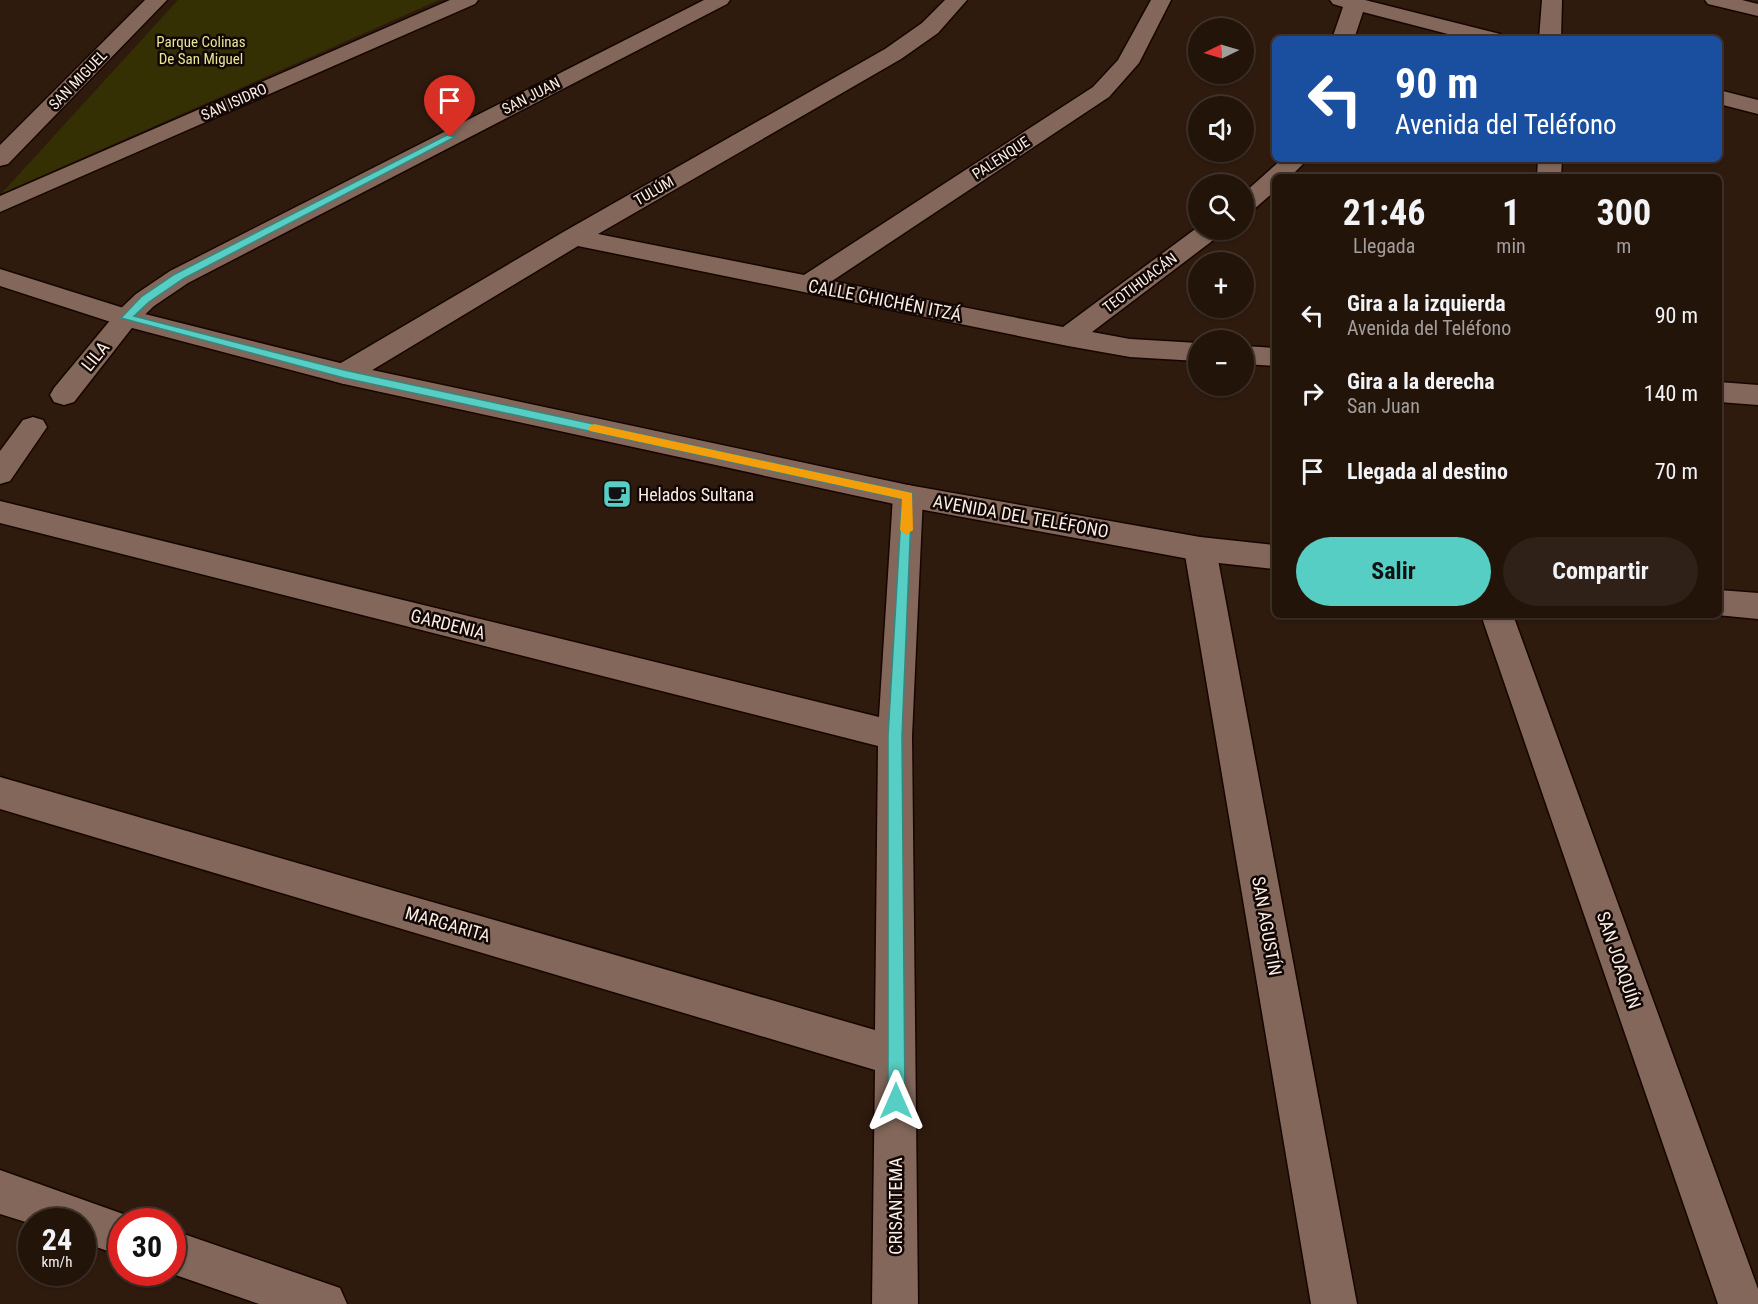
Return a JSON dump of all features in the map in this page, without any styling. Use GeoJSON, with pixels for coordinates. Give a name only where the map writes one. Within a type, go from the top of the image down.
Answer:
{"type":"FeatureCollection","features":[{"type":"Feature","properties":{"kind":"street","name":"SAN MIGUEL"},"geometry":{"type":"LineString","coordinates":[[0,159],[157,0]]}},
{"type":"Feature","properties":{"kind":"street","name":"SAN ISIDRO"},"geometry":{"type":"LineString","coordinates":[[0,205],[468,0]]}},
{"type":"Feature","properties":{"kind":"street","name":"SAN JUAN"},"geometry":{"type":"LineString","coordinates":[[126,318],[145,300],[179,277],[720,0]]}},
{"type":"Feature","properties":{"kind":"street","name":"TULÚM"},"geometry":{"type":"LineString","coordinates":[[344,374],[574,237],[893,54],[930,28],[957,0]]}},
{"type":"Feature","properties":{"kind":"street","name":"PALENQUE"},"geometry":{"type":"LineString","coordinates":[[807,285],[1101,92],[1128,63],[1161,0]]}},
{"type":"Feature","properties":{"kind":"street"},"geometry":{"type":"LineString","coordinates":[[1550,36],[1552,0]]}},
{"type":"Feature","properties":{"kind":"street"},"geometry":{"type":"LineString","coordinates":[[1715,0],[1758,10]]}},
{"type":"Feature","properties":{"kind":"street"},"geometry":{"type":"LineString","coordinates":[[1343,36],[1348,2],[1480,36]]}},
{"type":"Feature","properties":{"kind":"street"},"geometry":{"type":"LineString","coordinates":[[1722,98],[1758,107]]}},
{"type":"Feature","properties":{"kind":"street"},"geometry":{"type":"LineString","coordinates":[[1279,174],[1293,162]]}},
{"type":"Feature","properties":{"kind":"street"},"geometry":{"type":"LineString","coordinates":[[1254,196],[1272,180]]}},
{"type":"Feature","properties":{"kind":"street","name":"CALLE CHICHÉN ITZÁ"},"geometry":{"type":"LineString","coordinates":[[574,237],[1068,337],[1130,348],[1188,351]]}},
{"type":"Feature","properties":{"kind":"street","name":"TEOTIHUACÁN"},"geometry":{"type":"LineString","coordinates":[[1068,337],[1198,240]]}},
{"type":"Feature","properties":{"kind":"street","name":"AVENIDA DEL TELÉFONO"},"geometry":{"type":"LineString","coordinates":[[0,277],[126,318],[344,374],[908,496],[1200,549],[1272,557]]}},
{"type":"Feature","properties":{"kind":"street","name":"LILA"},"geometry":{"type":"LineString","coordinates":[[64,395],[126,318]]}},
{"type":"Feature","properties":{"kind":"street"},"geometry":{"type":"LineString","coordinates":[[1254,356],[1272,357]]}},
{"type":"Feature","properties":{"kind":"street"},"geometry":{"type":"LineString","coordinates":[[1722,392],[1758,395]]}},
{"type":"Feature","properties":{"kind":"street"},"geometry":{"type":"LineString","coordinates":[[0,473],[33,427]]}},
{"type":"Feature","properties":{"kind":"street","name":"CRISANTEMA"},"geometry":{"type":"LineString","coordinates":[[895,1304],[895,736],[908,496]]}},
{"type":"Feature","properties":{"kind":"street","name":"GARDENIA"},"geometry":{"type":"LineString","coordinates":[[0,512],[895,736]]}},
{"type":"Feature","properties":{"kind":"street","name":"SAN AGUSTÍN"},"geometry":{"type":"LineString","coordinates":[[1200,549],[1334,1304]]}},
{"type":"Feature","properties":{"kind":"street"},"geometry":{"type":"LineString","coordinates":[[1722,603],[1758,606]]}},
{"type":"Feature","properties":{"kind":"street","name":"SAN JOAQUÍN"},"geometry":{"type":"LineString","coordinates":[[1498,618],[1741,1304]]}},
{"type":"Feature","properties":{"kind":"street","name":"MARGARITA"},"geometry":{"type":"LineString","coordinates":[[0,793],[896,1056]]}},
{"type":"Feature","properties":{"kind":"street"},"geometry":{"type":"LineString","coordinates":[[0,1192],[108,1229]]}},
{"type":"Feature","properties":{"kind":"street"},"geometry":{"type":"LineString","coordinates":[[186,1256],[324,1304]]}},
{"type":"Feature","properties":{"kind":"green space","name":"Parque Colinas De San Miguel"},"geometry":{"type":"Polygon","coordinates":[[[178,0],[439,0],[1,194],[178,0]]]}},
{"type":"Feature","properties":{"kind":"slow traffic"},"geometry":{"type":"LineString","coordinates":[[594,428],[908,496],[906,530]]}},
{"type":"Feature","properties":{"kind":"place","name":"Helados Sultana"},"geometry":{"type":"Point","coordinates":[617,494]}},
{"type":"Feature","properties":{"kind":"route"},"geometry":{"type":"LineString","coordinates":[[450,137],[179,277],[145,300],[126,318],[344,374],[908,496],[895,736],[896,1101]]}}]}
